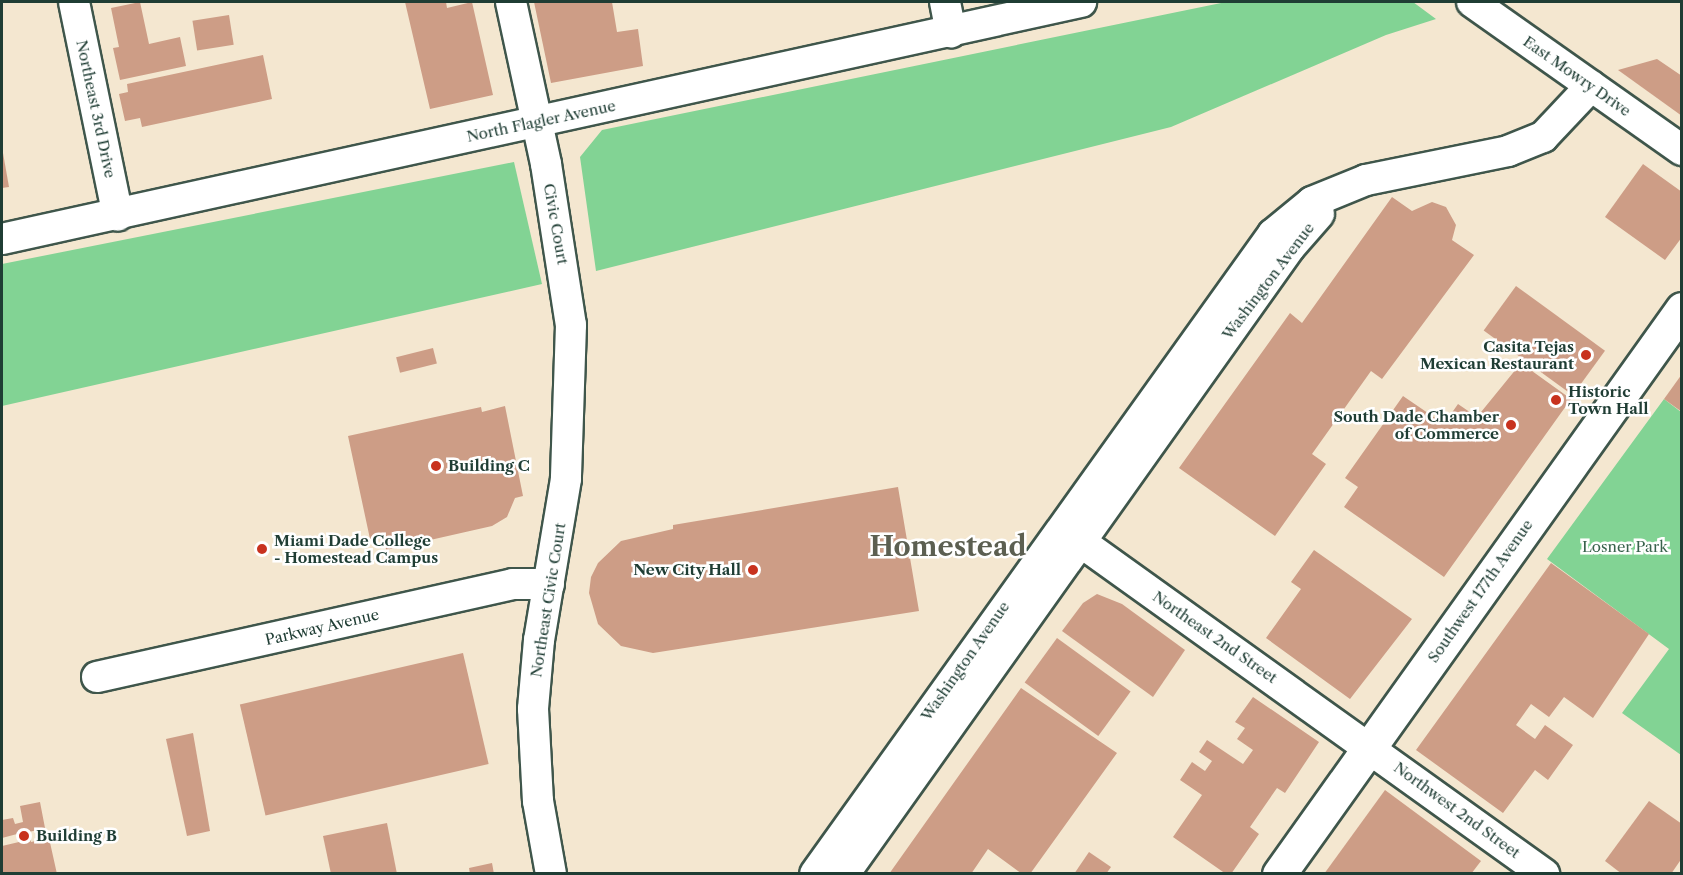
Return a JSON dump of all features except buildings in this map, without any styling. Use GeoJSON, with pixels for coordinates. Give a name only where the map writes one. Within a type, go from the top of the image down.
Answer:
{"type":"FeatureCollection","features":[{"type":"Feature","properties":{"kind":"main road","name":"Southwest 177th Avenue"},"geometry":{"type":"LineString","coordinates":[[1279,873],[1682,309]]}},
{"type":"Feature","properties":{"kind":"street","name":"Northeast 3rd Drive"},"geometry":{"type":"LineString","coordinates":[[74,2],[118,216]]}},
{"type":"Feature","properties":{"kind":"street","name":"Civic Court"},"geometry":{"type":"LineString","coordinates":[[511,2],[538,124],[571,325]]}},
{"type":"Feature","properties":{"kind":"street"},"geometry":{"type":"LineString","coordinates":[[945,2],[951,32]]}},
{"type":"Feature","properties":{"kind":"street","name":"North Flagler Avenue"},"geometry":{"type":"LineString","coordinates":[[2,239],[118,216],[538,124],[1081,2]]}},
{"type":"Feature","properties":{"kind":"street","name":"East Mowry Drive"},"geometry":{"type":"LineString","coordinates":[[1472,2],[1682,150]]}},
{"type":"Feature","properties":{"kind":"street","name":"Washington Avenue"},"geometry":{"type":"LineString","coordinates":[[814,873],[1290,247],[1338,191],[1398,171],[1508,151],[1543,137],[1591,86]]}},
{"type":"Feature","properties":{"kind":"street","name":"Northeast Civic Court"},"geometry":{"type":"LineString","coordinates":[[551,873],[538,801],[533,709],[549,584],[566,479],[571,325]]}},
{"type":"Feature","properties":{"kind":"street","name":"Washington Avenue"},"geometry":{"type":"LineString","coordinates":[[844,873],[1070,535]]}},
{"type":"Feature","properties":{"kind":"street","name":"Northeast 2nd Street"},"geometry":{"type":"LineString","coordinates":[[1070,535],[1370,746]]}},
{"type":"Feature","properties":{"kind":"street","name":"Parkway Avenue"},"geometry":{"type":"LineString","coordinates":[[97,677],[513,584],[549,584]]}},
{"type":"Feature","properties":{"kind":"street","name":"Northwest 2nd Street"},"geometry":{"type":"LineString","coordinates":[[1370,746],[1544,873]]}},
{"type":"Feature","properties":{"kind":"green space"},"geometry":{"type":"Polygon","coordinates":[[[1226,2],[1413,2],[1436,19],[1386,35],[1171,127],[596,271],[580,157],[602,130],[1226,2]]]}},
{"type":"Feature","properties":{"kind":"green space"},"geometry":{"type":"Polygon","coordinates":[[[514,162],[542,284],[2,406],[2,264],[514,162]]]}},
{"type":"Feature","properties":{"kind":"green space","name":"Losner Park"},"geometry":{"type":"Polygon","coordinates":[[[1664,399],[1681,412],[1681,755],[1622,713],[1669,649],[1547,559],[1664,399]]]}},
{"type":"Feature","properties":{"kind":"place","name":"Casita Tejas Mexican Restaurant"},"geometry":{"type":"Point","coordinates":[1586,355]}},
{"type":"Feature","properties":{"kind":"place","name":"Historic Town Hall"},"geometry":{"type":"Point","coordinates":[1556,400]}},
{"type":"Feature","properties":{"kind":"place","name":"South Dade Chamber of Commerce"},"geometry":{"type":"Point","coordinates":[1511,425]}},
{"type":"Feature","properties":{"kind":"place","name":"Building C"},"geometry":{"type":"Point","coordinates":[436,466]}},
{"type":"Feature","properties":{"kind":"place","name":"Miami Dade College - Homestead Campus"},"geometry":{"type":"Point","coordinates":[262,549]}},
{"type":"Feature","properties":{"kind":"place","name":"New City Hall"},"geometry":{"type":"Point","coordinates":[753,570]}},
{"type":"Feature","properties":{"kind":"place","name":"Building B"},"geometry":{"type":"Point","coordinates":[24,836]}},
{"type":"Feature","properties":{"kind":"district","name":"Homestead"},"geometry":{"type":"Point","coordinates":[948,547]}}]}
